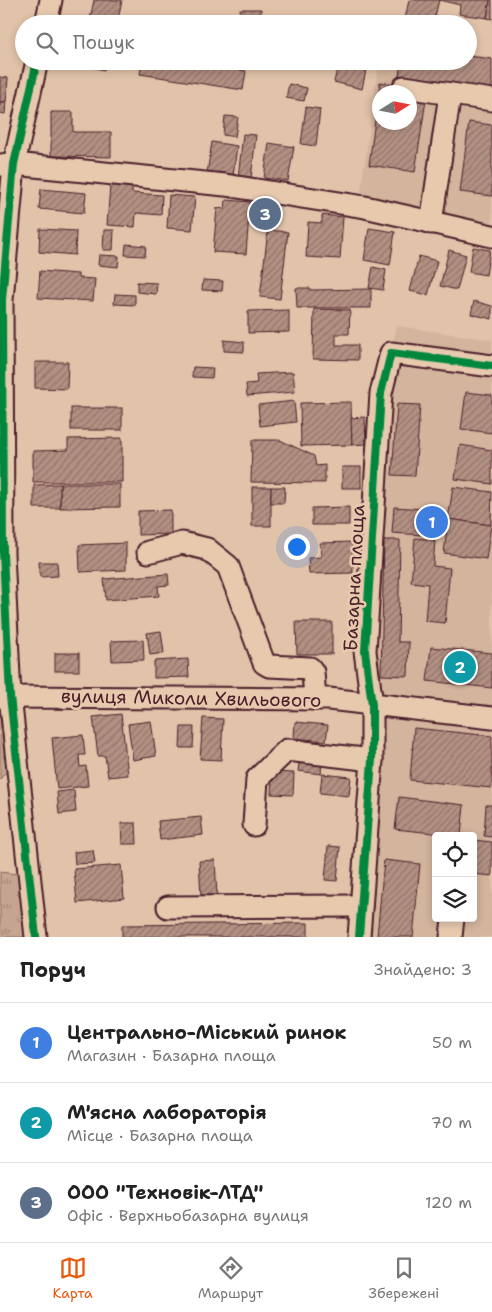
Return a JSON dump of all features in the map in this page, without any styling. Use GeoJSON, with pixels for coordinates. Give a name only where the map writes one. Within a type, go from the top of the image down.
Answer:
{"type":"FeatureCollection","features":[{"type":"Feature","properties":{"kind":"street"},"geometry":{"type":"LineString","coordinates":[[48,15],[51,0]]}},
{"type":"Feature","properties":{"kind":"street"},"geometry":{"type":"LineString","coordinates":[[34,70],[7,164],[1,386],[5,696],[36,937]]}},
{"type":"Feature","properties":{"kind":"street"},"geometry":{"type":"LineString","coordinates":[[417,89],[492,100]]}},
{"type":"Feature","properties":{"kind":"street"},"geometry":{"type":"LineString","coordinates":[[431,223],[450,94]]}},
{"type":"Feature","properties":{"kind":"street"},"geometry":{"type":"LineString","coordinates":[[7,164],[225,185],[365,207],[492,236]]}},
{"type":"Feature","properties":{"kind":"street","name":"Базарна площа"},"geometry":{"type":"LineString","coordinates":[[359,937],[372,760],[372,705],[365,651],[381,393],[391,353],[492,366]]}},
{"type":"Feature","properties":{"kind":"street"},"geometry":{"type":"LineString","coordinates":[[148,552],[182,543],[207,549],[228,566],[264,663],[269,666],[310,668],[313,672],[315,699]]}},
{"type":"Feature","properties":{"kind":"street","name":"вулиця Миколи Хвильового"},"geometry":{"type":"LineString","coordinates":[[5,696],[315,699],[372,705]]}},
{"type":"Feature","properties":{"kind":"street"},"geometry":{"type":"LineString","coordinates":[[372,705],[492,718]]}},
{"type":"Feature","properties":{"kind":"street"},"geometry":{"type":"LineString","coordinates":[[254,825],[257,779],[287,750],[372,760]]}},
{"type":"Feature","properties":{"kind":"street"},"geometry":{"type":"LineString","coordinates":[[168,907],[361,906]]}},
{"type":"Feature","properties":{"kind":"street"},"geometry":{"type":"LineString","coordinates":[[450,937],[452,922]]}},
{"type":"Feature","properties":{"kind":"shaded area"},"geometry":{"type":"Polygon","coordinates":[[[477,55],[492,57],[492,224],[360,197],[372,111],[372,130],[417,130],[417,85],[376,85],[378,70],[477,70],[477,55]]]}},
{"type":"Feature","properties":{"kind":"shaded area"},"geometry":{"type":"Polygon","coordinates":[[[397,326],[492,340],[492,937],[359,937],[381,393],[397,326]]]}},
{"type":"Feature","properties":{"kind":"green space"},"geometry":{"type":"Polygon","coordinates":[[[0,704],[15,762],[0,779],[0,704]]]}},
{"type":"Feature","properties":{"kind":"green space"},"geometry":{"type":"Polygon","coordinates":[[[0,872],[26,875],[32,937],[0,937],[0,872]]]}},
{"type":"Feature","properties":{"kind":"building"},"geometry":{"type":"Polygon","coordinates":[[[94,0],[122,0],[119,15],[91,15],[94,0]]]}},
{"type":"Feature","properties":{"kind":"building"},"geometry":{"type":"Polygon","coordinates":[[[409,0],[439,0],[435,15],[406,15],[409,0]]]}},
{"type":"Feature","properties":{"kind":"building"},"geometry":{"type":"Polygon","coordinates":[[[439,0],[490,0],[487,18],[477,17],[477,15],[459,14],[460,5],[439,0]]]}},
{"type":"Feature","properties":{"kind":"building"},"geometry":{"type":"Polygon","coordinates":[[[490,0],[492,0],[492,19],[487,18],[490,0]]]}},
{"type":"Feature","properties":{"kind":"building"},"geometry":{"type":"Polygon","coordinates":[[[240,9],[261,9],[261,15],[240,15],[240,9]]]}},
{"type":"Feature","properties":{"kind":"building"},"geometry":{"type":"Polygon","coordinates":[[[477,57],[492,59],[492,89],[399,76],[400,70],[477,70],[477,57]]]}},
{"type":"Feature","properties":{"kind":"building"},"geometry":{"type":"Polygon","coordinates":[[[141,70],[246,71],[243,90],[140,74],[141,70]]]}},
{"type":"Feature","properties":{"kind":"building"},"geometry":{"type":"Polygon","coordinates":[[[337,70],[366,70],[362,89],[334,82],[337,70]]]}},
{"type":"Feature","properties":{"kind":"building"},"geometry":{"type":"Polygon","coordinates":[[[0,77],[8,78],[6,102],[0,102],[0,77]]]}},
{"type":"Feature","properties":{"kind":"building"},"geometry":{"type":"Polygon","coordinates":[[[380,82],[398,85],[380,85],[380,82]]]}},
{"type":"Feature","properties":{"kind":"building"},"geometry":{"type":"Polygon","coordinates":[[[289,84],[307,88],[304,101],[286,98],[289,84]]]}},
{"type":"Feature","properties":{"kind":"building"},"geometry":{"type":"Polygon","coordinates":[[[417,99],[426,100],[415,172],[369,165],[374,130],[417,130],[417,99]]]}},
{"type":"Feature","properties":{"kind":"building"},"geometry":{"type":"Polygon","coordinates":[[[0,102],[6,102],[5,114],[0,113],[0,102]]]}},
{"type":"Feature","properties":{"kind":"building"},"geometry":{"type":"Polygon","coordinates":[[[306,107],[320,109],[316,146],[301,144],[306,107]]]}},
{"type":"Feature","properties":{"kind":"building"},"geometry":{"type":"Polygon","coordinates":[[[51,112],[73,112],[73,132],[111,132],[111,157],[51,156],[51,112]]]}},
{"type":"Feature","properties":{"kind":"building"},"geometry":{"type":"Polygon","coordinates":[[[225,116],[238,117],[235,137],[223,135],[225,116]]]}},
{"type":"Feature","properties":{"kind":"building"},"geometry":{"type":"Polygon","coordinates":[[[469,122],[492,125],[492,196],[460,192],[469,122]]]}},
{"type":"Feature","properties":{"kind":"building"},"geometry":{"type":"Polygon","coordinates":[[[243,134],[256,135],[251,179],[238,178],[243,134]]]}},
{"type":"Feature","properties":{"kind":"building"},"geometry":{"type":"Polygon","coordinates":[[[212,142],[237,146],[233,176],[207,173],[212,142]]]}},
{"type":"Feature","properties":{"kind":"building"},"geometry":{"type":"Polygon","coordinates":[[[269,143],[294,147],[288,181],[264,178],[269,143]]]}},
{"type":"Feature","properties":{"kind":"building"},"geometry":{"type":"Polygon","coordinates":[[[110,185],[132,186],[132,193],[162,195],[161,215],[136,213],[135,227],[107,225],[110,185]]]}},
{"type":"Feature","properties":{"kind":"building"},"geometry":{"type":"Polygon","coordinates":[[[41,189],[86,193],[84,213],[39,209],[41,189]]]}},
{"type":"Feature","properties":{"kind":"building"},"geometry":{"type":"Polygon","coordinates":[[[169,195],[195,197],[192,230],[167,228],[169,195]]]}},
{"type":"Feature","properties":{"kind":"building"},"geometry":{"type":"Polygon","coordinates":[[[226,200],[250,202],[246,254],[213,252],[217,208],[225,209],[226,200]]]}},
{"type":"Feature","properties":{"kind":"building"},"geometry":{"type":"Polygon","coordinates":[[[256,204],[276,207],[274,223],[253,220],[256,204]]]}},
{"type":"Feature","properties":{"kind":"building"},"geometry":{"type":"Polygon","coordinates":[[[322,215],[343,217],[340,259],[306,257],[308,222],[322,223],[322,215]]]}},
{"type":"Feature","properties":{"kind":"building"},"geometry":{"type":"Polygon","coordinates":[[[369,228],[395,232],[390,265],[364,260],[369,228]]]}},
{"type":"Feature","properties":{"kind":"building"},"geometry":{"type":"Polygon","coordinates":[[[40,229],[76,231],[75,255],[39,252],[40,229]]]}},
{"type":"Feature","properties":{"kind":"building"},"geometry":{"type":"Polygon","coordinates":[[[104,230],[114,230],[113,250],[103,250],[104,230]]]}},
{"type":"Feature","properties":{"kind":"building"},"geometry":{"type":"Polygon","coordinates":[[[268,230],[288,232],[280,299],[260,297],[268,230]]]}},
{"type":"Feature","properties":{"kind":"building"},"geometry":{"type":"Polygon","coordinates":[[[126,244],[146,246],[145,256],[125,255],[126,244]]]}},
{"type":"Feature","properties":{"kind":"building"},"geometry":{"type":"Polygon","coordinates":[[[473,247],[490,250],[486,275],[469,272],[473,247]]]}},
{"type":"Feature","properties":{"kind":"building"},"geometry":{"type":"Polygon","coordinates":[[[449,250],[466,255],[457,290],[440,286],[449,250]]]}},
{"type":"Feature","properties":{"kind":"building"},"geometry":{"type":"Polygon","coordinates":[[[99,255],[119,256],[118,267],[98,265],[99,255]]]}},
{"type":"Feature","properties":{"kind":"building"},"geometry":{"type":"Polygon","coordinates":[[[419,256],[437,261],[428,295],[410,291],[419,256]]]}},
{"type":"Feature","properties":{"kind":"building"},"geometry":{"type":"Polygon","coordinates":[[[373,267],[386,270],[383,290],[369,288],[373,267]]]}},
{"type":"Feature","properties":{"kind":"building"},"geometry":{"type":"Polygon","coordinates":[[[40,271],[78,274],[78,278],[95,279],[93,301],[38,298],[40,271]]]}},
{"type":"Feature","properties":{"kind":"building"},"geometry":{"type":"Polygon","coordinates":[[[203,280],[223,281],[222,291],[202,290],[203,280]]]}},
{"type":"Feature","properties":{"kind":"building"},"geometry":{"type":"Polygon","coordinates":[[[137,282],[157,283],[156,294],[137,292],[137,282]]]}},
{"type":"Feature","properties":{"kind":"building"},"geometry":{"type":"Polygon","coordinates":[[[296,288],[310,288],[310,290],[371,289],[371,308],[297,308],[296,288]]]}},
{"type":"Feature","properties":{"kind":"building"},"geometry":{"type":"Polygon","coordinates":[[[115,294],[135,295],[135,305],[114,304],[115,294]]]}},
{"type":"Feature","properties":{"kind":"building"},"geometry":{"type":"Polygon","coordinates":[[[474,301],[492,306],[492,319],[471,314],[474,301]]]}},
{"type":"Feature","properties":{"kind":"building"},"geometry":{"type":"Polygon","coordinates":[[[314,309],[350,310],[349,334],[336,334],[336,345],[358,345],[358,360],[313,359],[314,309]]]}},
{"type":"Feature","properties":{"kind":"building"},"geometry":{"type":"Polygon","coordinates":[[[289,310],[289,332],[248,333],[248,311],[289,310]]]}},
{"type":"Feature","properties":{"kind":"building"},"geometry":{"type":"Polygon","coordinates":[[[224,340],[244,342],[244,352],[224,351],[224,340]]]}},
{"type":"Feature","properties":{"kind":"building"},"geometry":{"type":"Polygon","coordinates":[[[35,362],[68,362],[67,389],[35,388],[35,362]]]}},
{"type":"Feature","properties":{"kind":"building"},"geometry":{"type":"Polygon","coordinates":[[[193,367],[213,368],[212,378],[192,377],[193,367]]]}},
{"type":"Feature","properties":{"kind":"building"},"geometry":{"type":"Polygon","coordinates":[[[293,372],[295,392],[247,396],[246,384],[257,383],[256,374],[293,372]]]}},
{"type":"Feature","properties":{"kind":"building"},"geometry":{"type":"Polygon","coordinates":[[[466,392],[492,395],[492,433],[461,429],[466,392]]]}},
{"type":"Feature","properties":{"kind":"building"},"geometry":{"type":"Polygon","coordinates":[[[294,401],[296,422],[260,426],[258,405],[294,401]]]}},
{"type":"Feature","properties":{"kind":"building"},"geometry":{"type":"Polygon","coordinates":[[[351,402],[352,445],[301,446],[300,403],[351,402]]]}},
{"type":"Feature","properties":{"kind":"building"},"geometry":{"type":"Polygon","coordinates":[[[397,404],[420,405],[415,476],[392,475],[397,404]]]}},
{"type":"Feature","properties":{"kind":"building"},"geometry":{"type":"Polygon","coordinates":[[[71,408],[122,408],[122,430],[71,430],[71,408]]]}},
{"type":"Feature","properties":{"kind":"building"},"geometry":{"type":"Polygon","coordinates":[[[365,417],[366,444],[352,445],[351,418],[365,417]]]}},
{"type":"Feature","properties":{"kind":"building"},"geometry":{"type":"Polygon","coordinates":[[[122,438],[122,482],[33,482],[33,451],[68,450],[68,439],[122,438]]]}},
{"type":"Feature","properties":{"kind":"building"},"geometry":{"type":"Polygon","coordinates":[[[252,440],[280,440],[314,456],[316,466],[325,465],[325,483],[251,482],[252,440]]]}},
{"type":"Feature","properties":{"kind":"building"},"geometry":{"type":"Polygon","coordinates":[[[460,445],[492,450],[492,484],[455,479],[460,445]]]}},
{"type":"Feature","properties":{"kind":"building"},"geometry":{"type":"Polygon","coordinates":[[[342,467],[361,467],[361,488],[342,488],[342,467]]]}},
{"type":"Feature","properties":{"kind":"building"},"geometry":{"type":"Polygon","coordinates":[[[60,484],[120,484],[120,507],[60,508],[60,484]]]}},
{"type":"Feature","properties":{"kind":"building"},"geometry":{"type":"Polygon","coordinates":[[[60,484],[60,508],[34,508],[34,485],[60,484]]]}},
{"type":"Feature","properties":{"kind":"building"},"geometry":{"type":"Polygon","coordinates":[[[252,487],[271,487],[271,526],[252,526],[252,487]]]}},
{"type":"Feature","properties":{"kind":"building"},"geometry":{"type":"Polygon","coordinates":[[[271,487],[285,487],[284,503],[271,503],[271,487]]]}},
{"type":"Feature","properties":{"kind":"building"},"geometry":{"type":"Polygon","coordinates":[[[453,487],[492,492],[491,525],[448,519],[453,487]]]}},
{"type":"Feature","properties":{"kind":"building"},"geometry":{"type":"Polygon","coordinates":[[[349,507],[349,525],[312,525],[312,508],[349,507]]]}},
{"type":"Feature","properties":{"kind":"building"},"geometry":{"type":"Polygon","coordinates":[[[394,507],[425,509],[423,535],[392,533],[394,507]]]}},
{"type":"Feature","properties":{"kind":"building"},"geometry":{"type":"Polygon","coordinates":[[[171,510],[171,534],[138,535],[138,511],[171,510]]]}},
{"type":"Feature","properties":{"kind":"building"},"geometry":{"type":"Polygon","coordinates":[[[448,519],[491,525],[486,559],[444,553],[448,519]]]}},
{"type":"Feature","properties":{"kind":"building"},"geometry":{"type":"Polygon","coordinates":[[[415,538],[435,540],[433,566],[450,568],[445,623],[425,621],[428,584],[411,582],[415,538]]]}},
{"type":"Feature","properties":{"kind":"building"},"geometry":{"type":"Polygon","coordinates":[[[384,540],[400,540],[398,642],[409,642],[408,676],[381,675],[384,540]]]}},
{"type":"Feature","properties":{"kind":"building"},"geometry":{"type":"Polygon","coordinates":[[[352,542],[353,573],[309,574],[308,558],[321,557],[320,543],[352,542]]]}},
{"type":"Feature","properties":{"kind":"building"},"geometry":{"type":"Polygon","coordinates":[[[126,543],[126,570],[80,572],[79,545],[126,543]]]}},
{"type":"Feature","properties":{"kind":"building"},"geometry":{"type":"Polygon","coordinates":[[[39,562],[57,562],[58,576],[40,577],[39,562]]]}},
{"type":"Feature","properties":{"kind":"building"},"geometry":{"type":"Polygon","coordinates":[[[168,574],[169,585],[158,586],[159,596],[106,600],[104,579],[168,574]]]}},
{"type":"Feature","properties":{"kind":"building"},"geometry":{"type":"Polygon","coordinates":[[[296,622],[332,622],[332,654],[297,654],[296,622]]]}},
{"type":"Feature","properties":{"kind":"building"},"geometry":{"type":"Polygon","coordinates":[[[161,631],[164,653],[150,655],[147,633],[161,631]]]}},
{"type":"Feature","properties":{"kind":"building"},"geometry":{"type":"Polygon","coordinates":[[[143,640],[144,660],[112,661],[111,641],[143,640]]]}},
{"type":"Feature","properties":{"kind":"building"},"geometry":{"type":"Polygon","coordinates":[[[431,647],[492,653],[492,688],[427,681],[431,647]]]}},
{"type":"Feature","properties":{"kind":"building"},"geometry":{"type":"Polygon","coordinates":[[[55,653],[79,653],[79,671],[55,671],[55,653]]]}},
{"type":"Feature","properties":{"kind":"building"},"geometry":{"type":"Polygon","coordinates":[[[188,659],[189,677],[154,678],[154,661],[188,659]]]}},
{"type":"Feature","properties":{"kind":"building"},"geometry":{"type":"Polygon","coordinates":[[[121,714],[128,775],[108,777],[105,756],[98,756],[93,717],[121,714]]]}},
{"type":"Feature","properties":{"kind":"building"},"geometry":{"type":"Polygon","coordinates":[[[203,718],[223,719],[221,760],[200,759],[203,718]]]}},
{"type":"Feature","properties":{"kind":"building"},"geometry":{"type":"Polygon","coordinates":[[[151,721],[156,756],[133,760],[128,724],[151,721]]]}},
{"type":"Feature","properties":{"kind":"building"},"geometry":{"type":"Polygon","coordinates":[[[295,722],[328,725],[326,741],[294,738],[295,722]]]}},
{"type":"Feature","properties":{"kind":"building"},"geometry":{"type":"Polygon","coordinates":[[[181,727],[194,727],[193,748],[180,748],[181,727]]]}},
{"type":"Feature","properties":{"kind":"building"},"geometry":{"type":"Polygon","coordinates":[[[414,728],[492,736],[492,788],[410,780],[414,728]]]}},
{"type":"Feature","properties":{"kind":"building"},"geometry":{"type":"Polygon","coordinates":[[[83,735],[85,755],[79,755],[80,767],[86,766],[88,786],[57,789],[52,738],[83,735]]]}},
{"type":"Feature","properties":{"kind":"building"},"geometry":{"type":"Polygon","coordinates":[[[300,757],[322,760],[321,774],[298,771],[300,757]]]}},
{"type":"Feature","properties":{"kind":"building"},"geometry":{"type":"Polygon","coordinates":[[[272,772],[294,773],[293,795],[271,794],[272,772]]]}},
{"type":"Feature","properties":{"kind":"building"},"geometry":{"type":"Polygon","coordinates":[[[322,774],[351,777],[349,796],[320,793],[322,774]]]}},
{"type":"Feature","properties":{"kind":"building"},"geometry":{"type":"Polygon","coordinates":[[[74,790],[76,812],[59,814],[57,792],[74,790]]]}},
{"type":"Feature","properties":{"kind":"building"},"geometry":{"type":"Polygon","coordinates":[[[399,797],[464,805],[461,832],[432,833],[395,829],[399,797]]]}},
{"type":"Feature","properties":{"kind":"building"},"geometry":{"type":"Polygon","coordinates":[[[486,805],[492,805],[492,837],[484,836],[486,805]]]}},
{"type":"Feature","properties":{"kind":"building"},"geometry":{"type":"Polygon","coordinates":[[[201,817],[203,835],[160,840],[158,821],[201,817]]]}},
{"type":"Feature","properties":{"kind":"building"},"geometry":{"type":"Polygon","coordinates":[[[121,823],[136,823],[137,844],[122,844],[121,823]]]}},
{"type":"Feature","properties":{"kind":"building"},"geometry":{"type":"Polygon","coordinates":[[[477,840],[492,842],[492,876],[477,874],[477,840]]]}},
{"type":"Feature","properties":{"kind":"building"},"geometry":{"type":"Polygon","coordinates":[[[328,846],[340,847],[337,881],[325,880],[328,846]]]}},
{"type":"Feature","properties":{"kind":"building"},"geometry":{"type":"Polygon","coordinates":[[[93,850],[95,863],[75,864],[74,852],[93,850]]]}},
{"type":"Feature","properties":{"kind":"building"},"geometry":{"type":"Polygon","coordinates":[[[215,860],[217,896],[201,896],[199,861],[215,860]]]}},
{"type":"Feature","properties":{"kind":"building"},"geometry":{"type":"Polygon","coordinates":[[[384,860],[420,864],[413,937],[377,937],[384,860]]]}},
{"type":"Feature","properties":{"kind":"building"},"geometry":{"type":"Polygon","coordinates":[[[121,865],[124,898],[77,903],[74,869],[121,865]]]}},
{"type":"Feature","properties":{"kind":"building"},"geometry":{"type":"Polygon","coordinates":[[[308,923],[308,937],[122,937],[122,925],[308,923]]]}},
{"type":"Feature","properties":{"kind":"cycle path"},"geometry":{"type":"LineString","coordinates":[[35,70],[14,164],[2,300],[3,554],[10,696],[36,937]]}},
{"type":"Feature","properties":{"kind":"cycle path"},"geometry":{"type":"LineString","coordinates":[[359,937],[372,760],[372,705],[365,651],[381,393],[391,353],[492,366]]}},
{"type":"Feature","properties":{"kind":"place","name":"ООО \"Техновік-ЛТД\""},"geometry":{"type":"Point","coordinates":[265,214]}},
{"type":"Feature","properties":{"kind":"place","name":"Центрально-Міський ринок"},"geometry":{"type":"Point","coordinates":[432,522]}},
{"type":"Feature","properties":{"kind":"place","name":"М'ясна лабораторія"},"geometry":{"type":"Point","coordinates":[460,667]}}]}
